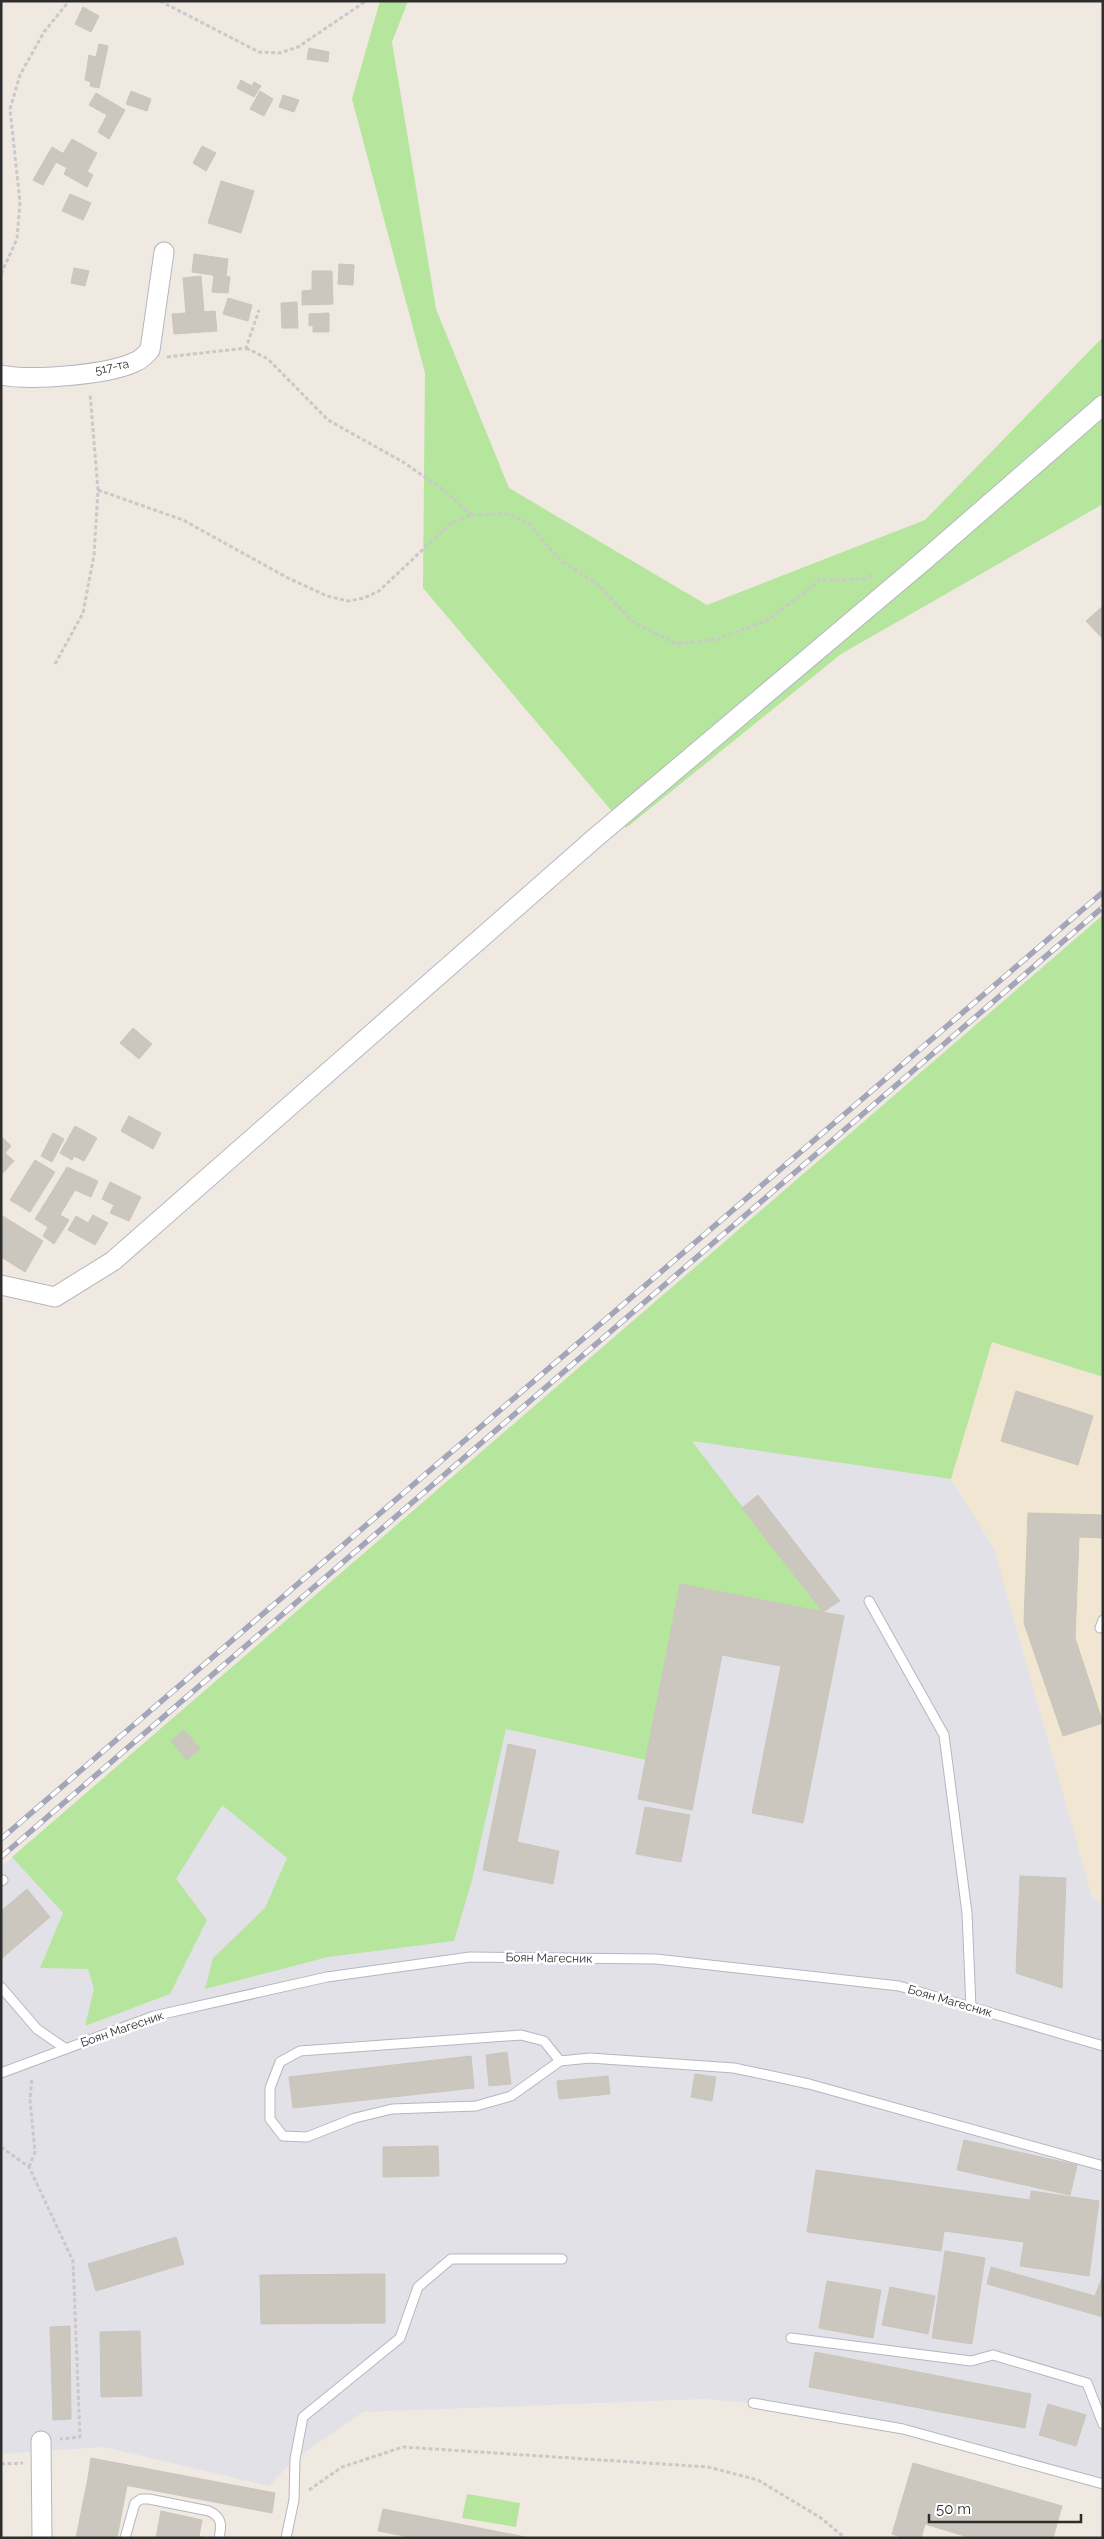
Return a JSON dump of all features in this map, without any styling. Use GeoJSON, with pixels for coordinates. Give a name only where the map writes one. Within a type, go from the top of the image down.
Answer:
{"type":"FeatureCollection","features":[{"type":"Feature","properties":{"kind":"street","name":"517-та"},"geometry":{"type":"LineString","coordinates":[[1,375],[19,379],[107,370],[136,362],[150,350],[164,252]]}},
{"type":"Feature","properties":{"kind":"street"},"geometry":{"type":"LineString","coordinates":[[1,1284],[55,1297],[113,1261],[595,838],[927,558],[1103,405]]}},
{"type":"Feature","properties":{"kind":"street"},"geometry":{"type":"LineString","coordinates":[[41,2441],[42,2538]]}},
{"type":"Feature","properties":{"kind":"lane"},"geometry":{"type":"LineString","coordinates":[[869,1601],[944,1735],[967,1913],[971,2007]]}},
{"type":"Feature","properties":{"kind":"lane","name":"Боян Магесник"},"geometry":{"type":"LineString","coordinates":[[1,2073],[154,2016],[327,1977],[470,1957],[656,1959],[899,1986],[1103,2046]]}},
{"type":"Feature","properties":{"kind":"lane"},"geometry":{"type":"LineString","coordinates":[[1,1987],[37,2029],[66,2049]]}},
{"type":"Feature","properties":{"kind":"lane"},"geometry":{"type":"LineString","coordinates":[[560,2061],[544,2041],[521,2035],[300,2052],[280,2062],[270,2088],[270,2118],[283,2136],[306,2137],[355,2118],[392,2109],[476,2106],[511,2096],[560,2061],[590,2058],[734,2068],[819,2087],[1103,2166]]}},
{"type":"Feature","properties":{"kind":"lane"},"geometry":{"type":"LineString","coordinates":[[286,2538],[294,2500],[295,2459],[304,2417],[400,2338],[418,2287],[450,2259],[562,2259]]}},
{"type":"Feature","properties":{"kind":"lane"},"geometry":{"type":"LineString","coordinates":[[791,2338],[971,2361],[993,2355],[1087,2382],[1103,2424]]}},
{"type":"Feature","properties":{"kind":"lane"},"geometry":{"type":"LineString","coordinates":[[753,2403],[903,2429],[1103,2484]]}},
{"type":"Feature","properties":{"kind":"lane"},"geometry":{"type":"LineString","coordinates":[[125,2538],[135,2503],[141,2499],[149,2499],[216,2514],[221,2521],[219,2538]]}},
{"type":"Feature","properties":{"kind":"path"},"geometry":{"type":"LineString","coordinates":[[1,274],[17,240],[20,202],[10,109],[20,75],[44,32],[69,1]]}},
{"type":"Feature","properties":{"kind":"path"},"geometry":{"type":"LineString","coordinates":[[160,1],[259,52],[280,54],[298,47],[366,1]]}},
{"type":"Feature","properties":{"kind":"path"},"geometry":{"type":"LineString","coordinates":[[246,348],[259,310]]}},
{"type":"Feature","properties":{"kind":"path"},"geometry":{"type":"LineString","coordinates":[[136,362],[189,352],[246,348],[268,359],[328,420],[403,462],[445,491],[471,515]]}},
{"type":"Feature","properties":{"kind":"path"},"geometry":{"type":"LineString","coordinates":[[55,664],[83,613],[94,555],[98,490],[89,372]]}},
{"type":"Feature","properties":{"kind":"path"},"geometry":{"type":"LineString","coordinates":[[98,490],[183,520],[288,578],[327,596],[348,601],[364,598],[379,591],[452,522],[471,515],[508,514],[528,523],[559,559],[597,584],[632,621],[676,644],[718,639],[768,620],[820,580],[863,579],[881,573]]}},
{"type":"Feature","properties":{"kind":"path"},"geometry":{"type":"LineString","coordinates":[[29,2167],[35,2152],[30,2100],[34,2061]]}},
{"type":"Feature","properties":{"kind":"path"},"geometry":{"type":"LineString","coordinates":[[1,2147],[29,2167],[73,2261],[80,2437],[41,2441]]}},
{"type":"Feature","properties":{"kind":"path"},"geometry":{"type":"LineString","coordinates":[[294,2500],[342,2467],[403,2447],[708,2466],[758,2480],[821,2518],[845,2538]]}},
{"type":"Feature","properties":{"kind":"shaded area"},"geometry":{"type":"Polygon","coordinates":[[[992,1342],[1103,1377],[1103,1905],[1092,1896],[994,1548],[951,1479],[992,1342]]]}},
{"type":"Feature","properties":{"kind":"shaded area"},"geometry":{"type":"Polygon","coordinates":[[[692,1440],[951,1479],[994,1548],[1092,1896],[1103,1905],[1103,2484],[903,2429],[753,2403],[704,2399],[363,2412],[295,2459],[269,2486],[104,2447],[1,2454],[1,1867],[180,1712],[472,1880],[506,1729],[645,1760],[680,1584],[742,1508],[692,1440]]]}},
{"type":"Feature","properties":{"kind":"green space"},"geometry":{"type":"Polygon","coordinates":[[[380,1],[408,1],[392,42],[436,309],[509,488],[707,605],[925,520],[1103,337],[1103,504],[841,654],[626,828],[423,588],[425,373],[352,99],[380,1]]]}},
{"type":"Feature","properties":{"kind":"green space"},"geometry":{"type":"Polygon","coordinates":[[[1103,915],[1103,1377],[992,1342],[951,1479],[692,1441],[823,1612],[680,1584],[646,1760],[506,1729],[472,1880],[454,1941],[328,1957],[205,1989],[213,1958],[265,1908],[287,1858],[222,1805],[176,1879],[207,1920],[170,1994],[85,2026],[94,1989],[88,1969],[40,1968],[63,1913],[12,1857],[1103,915]]]}},
{"type":"Feature","properties":{"kind":"green space"},"geometry":{"type":"Polygon","coordinates":[[[467,2494],[520,2503],[516,2527],[462,2518],[467,2494]]]}},
{"type":"Feature","properties":{"kind":"building"},"geometry":{"type":"Polygon","coordinates":[[[83,7],[99,16],[91,32],[75,24],[83,7]]]}},
{"type":"Feature","properties":{"kind":"building"},"geometry":{"type":"Polygon","coordinates":[[[99,44],[108,46],[99,88],[90,86],[91,82],[85,80],[89,55],[96,57],[99,44]]]}},
{"type":"Feature","properties":{"kind":"building"},"geometry":{"type":"Polygon","coordinates":[[[309,48],[329,52],[328,62],[307,59],[309,48]]]}},
{"type":"Feature","properties":{"kind":"building"},"geometry":{"type":"Polygon","coordinates":[[[241,80],[252,86],[254,82],[261,86],[254,97],[237,88],[241,80]]]}},
{"type":"Feature","properties":{"kind":"building"},"geometry":{"type":"Polygon","coordinates":[[[131,91],[151,99],[147,111],[126,104],[131,91]]]}},
{"type":"Feature","properties":{"kind":"building"},"geometry":{"type":"Polygon","coordinates":[[[260,91],[273,99],[264,116],[250,109],[260,91]]]}},
{"type":"Feature","properties":{"kind":"building"},"geometry":{"type":"Polygon","coordinates":[[[96,93],[125,110],[109,139],[98,132],[107,115],[89,105],[96,93]]]}},
{"type":"Feature","properties":{"kind":"building"},"geometry":{"type":"Polygon","coordinates":[[[283,95],[299,100],[294,112],[279,107],[283,95]]]}},
{"type":"Feature","properties":{"kind":"building"},"geometry":{"type":"Polygon","coordinates":[[[72,139],[97,153],[87,172],[61,157],[72,139]]]}},
{"type":"Feature","properties":{"kind":"building"},"geometry":{"type":"Polygon","coordinates":[[[202,146],[216,153],[206,171],[193,163],[202,146]]]}},
{"type":"Feature","properties":{"kind":"building"},"geometry":{"type":"Polygon","coordinates":[[[52,147],[64,154],[61,157],[93,175],[87,187],[64,174],[67,168],[56,162],[43,185],[33,180],[52,147]]]}},
{"type":"Feature","properties":{"kind":"building"},"geometry":{"type":"Polygon","coordinates":[[[221,181],[254,191],[241,233],[208,223],[221,181]]]}},
{"type":"Feature","properties":{"kind":"building"},"geometry":{"type":"Polygon","coordinates":[[[70,194],[91,203],[83,220],[62,211],[70,194]]]}},
{"type":"Feature","properties":{"kind":"building"},"geometry":{"type":"Polygon","coordinates":[[[194,254],[228,259],[226,277],[192,272],[194,254]]]}},
{"type":"Feature","properties":{"kind":"building"},"geometry":{"type":"Polygon","coordinates":[[[339,264],[354,265],[353,285],[338,284],[339,264]]]}},
{"type":"Feature","properties":{"kind":"building"},"geometry":{"type":"Polygon","coordinates":[[[74,268],[89,271],[85,286],[71,283],[74,268]]]}},
{"type":"Feature","properties":{"kind":"building"},"geometry":{"type":"Polygon","coordinates":[[[312,271],[332,271],[333,304],[302,305],[302,291],[312,290],[312,271]]]}},
{"type":"Feature","properties":{"kind":"building"},"geometry":{"type":"Polygon","coordinates":[[[214,275],[230,277],[228,293],[212,292],[214,275]]]}},
{"type":"Feature","properties":{"kind":"building"},"geometry":{"type":"Polygon","coordinates":[[[201,276],[204,312],[186,313],[183,278],[201,276]]]}},
{"type":"Feature","properties":{"kind":"building"},"geometry":{"type":"Polygon","coordinates":[[[228,298],[252,305],[248,321],[223,314],[228,298]]]}},
{"type":"Feature","properties":{"kind":"building"},"geometry":{"type":"Polygon","coordinates":[[[297,302],[298,328],[282,328],[281,303],[297,302]]]}},
{"type":"Feature","properties":{"kind":"building"},"geometry":{"type":"Polygon","coordinates":[[[215,311],[217,331],[174,334],[172,314],[215,311]]]}},
{"type":"Feature","properties":{"kind":"building"},"geometry":{"type":"Polygon","coordinates":[[[329,313],[329,332],[313,332],[313,325],[309,326],[309,314],[329,313]]]}},
{"type":"Feature","properties":{"kind":"building"},"geometry":{"type":"Polygon","coordinates":[[[1103,606],[1103,639],[1086,621],[1103,606]]]}},
{"type":"Feature","properties":{"kind":"building"},"geometry":{"type":"Polygon","coordinates":[[[133,1028],[152,1044],[139,1059],[120,1043],[133,1028]]]}},
{"type":"Feature","properties":{"kind":"building"},"geometry":{"type":"Polygon","coordinates":[[[129,1116],[161,1133],[153,1149],[121,1131],[129,1116]]]}},
{"type":"Feature","properties":{"kind":"building"},"geometry":{"type":"Polygon","coordinates":[[[75,1126],[97,1138],[84,1161],[74,1156],[72,1160],[60,1153],[75,1126]]]}},
{"type":"Feature","properties":{"kind":"building"},"geometry":{"type":"Polygon","coordinates":[[[53,1133],[64,1139],[52,1162],[41,1156],[53,1133]]]}},
{"type":"Feature","properties":{"kind":"building"},"geometry":{"type":"Polygon","coordinates":[[[1,1136],[11,1146],[5,1153],[14,1161],[1,1175],[1,1136]]]}},
{"type":"Feature","properties":{"kind":"building"},"geometry":{"type":"Polygon","coordinates":[[[35,1160],[55,1172],[30,1212],[10,1200],[35,1160]]]}},
{"type":"Feature","properties":{"kind":"building"},"geometry":{"type":"Polygon","coordinates":[[[67,1167],[98,1181],[91,1197],[75,1190],[66,1205],[50,1195],[67,1167]]]}},
{"type":"Feature","properties":{"kind":"building"},"geometry":{"type":"Polygon","coordinates":[[[110,1182],[141,1197],[129,1221],[110,1213],[114,1205],[102,1199],[110,1182]]]}},
{"type":"Feature","properties":{"kind":"building"},"geometry":{"type":"Polygon","coordinates":[[[50,1195],[66,1205],[60,1215],[69,1220],[54,1244],[43,1236],[48,1227],[35,1219],[50,1195]]]}},
{"type":"Feature","properties":{"kind":"building"},"geometry":{"type":"Polygon","coordinates":[[[1,1215],[43,1241],[25,1272],[1,1257],[1,1215]]]}},
{"type":"Feature","properties":{"kind":"building"},"geometry":{"type":"Polygon","coordinates":[[[93,1215],[108,1223],[95,1245],[68,1230],[76,1216],[88,1223],[93,1215]]]}},
{"type":"Feature","properties":{"kind":"building"},"geometry":{"type":"Polygon","coordinates":[[[1016,1391],[1093,1416],[1078,1465],[1001,1441],[1016,1391]]]}},
{"type":"Feature","properties":{"kind":"building"},"geometry":{"type":"Polygon","coordinates":[[[758,1495],[840,1601],[823,1612],[742,1508],[758,1495]]]}},
{"type":"Feature","properties":{"kind":"building"},"geometry":{"type":"Polygon","coordinates":[[[1028,1513],[1103,1515],[1103,1538],[1079,1537],[1075,1638],[1103,1723],[1063,1736],[1024,1623],[1028,1513]]]}},
{"type":"Feature","properties":{"kind":"building"},"geometry":{"type":"Polygon","coordinates":[[[680,1584],[844,1616],[803,1823],[752,1813],[781,1666],[722,1655],[692,1810],[638,1799],[680,1584]]]}},
{"type":"Feature","properties":{"kind":"building"},"geometry":{"type":"Polygon","coordinates":[[[184,1730],[200,1749],[187,1760],[171,1741],[184,1730]]]}},
{"type":"Feature","properties":{"kind":"building"},"geometry":{"type":"Polygon","coordinates":[[[508,1744],[536,1750],[517,1842],[559,1851],[553,1884],[483,1870],[508,1744]]]}},
{"type":"Feature","properties":{"kind":"building"},"geometry":{"type":"Polygon","coordinates":[[[645,1807],[690,1815],[681,1862],[636,1854],[645,1807]]]}},
{"type":"Feature","properties":{"kind":"building"},"geometry":{"type":"Polygon","coordinates":[[[1020,1876],[1066,1878],[1062,1988],[1016,1973],[1020,1876]]]}},
{"type":"Feature","properties":{"kind":"building"},"geometry":{"type":"Polygon","coordinates":[[[27,1889],[50,1917],[1,1959],[1,1911],[27,1889]]]}},
{"type":"Feature","properties":{"kind":"building"},"geometry":{"type":"Polygon","coordinates":[[[507,2052],[511,2084],[489,2086],[486,2055],[507,2052]]]}},
{"type":"Feature","properties":{"kind":"building"},"geometry":{"type":"Polygon","coordinates":[[[471,2056],[474,2088],[293,2108],[289,2077],[471,2056]]]}},
{"type":"Feature","properties":{"kind":"building"},"geometry":{"type":"Polygon","coordinates":[[[695,2074],[716,2077],[712,2101],[691,2097],[695,2074]]]}},
{"type":"Feature","properties":{"kind":"building"},"geometry":{"type":"Polygon","coordinates":[[[608,2076],[610,2094],[559,2099],[557,2081],[608,2076]]]}},
{"type":"Feature","properties":{"kind":"building"},"geometry":{"type":"Polygon","coordinates":[[[964,2140],[1077,2165],[1070,2195],[957,2170],[964,2140]]]}},
{"type":"Feature","properties":{"kind":"building"},"geometry":{"type":"Polygon","coordinates":[[[438,2146],[439,2176],[383,2177],[383,2147],[438,2146]]]}},
{"type":"Feature","properties":{"kind":"building"},"geometry":{"type":"Polygon","coordinates":[[[816,2170],[1030,2200],[1031,2191],[1099,2201],[1089,2276],[1020,2266],[1024,2242],[944,2231],[941,2251],[807,2232],[816,2170]]]}},
{"type":"Feature","properties":{"kind":"building"},"geometry":{"type":"Polygon","coordinates":[[[176,2237],[184,2264],[96,2291],[88,2264],[176,2237]]]}},
{"type":"Feature","properties":{"kind":"building"},"geometry":{"type":"Polygon","coordinates":[[[945,2251],[985,2258],[972,2344],[932,2338],[945,2251]]]}},
{"type":"Feature","properties":{"kind":"building"},"geometry":{"type":"Polygon","coordinates":[[[991,2267],[1095,2296],[1103,2275],[1103,2317],[987,2284],[991,2267]]]}},
{"type":"Feature","properties":{"kind":"building"},"geometry":{"type":"Polygon","coordinates":[[[385,2274],[385,2323],[261,2324],[260,2275],[385,2274]]]}},
{"type":"Feature","properties":{"kind":"building"},"geometry":{"type":"Polygon","coordinates":[[[827,2281],[881,2290],[873,2338],[819,2328],[827,2281]]]}},
{"type":"Feature","properties":{"kind":"building"},"geometry":{"type":"Polygon","coordinates":[[[890,2287],[935,2296],[928,2334],[882,2325],[890,2287]]]}},
{"type":"Feature","properties":{"kind":"building"},"geometry":{"type":"Polygon","coordinates":[[[70,2326],[71,2419],[53,2420],[50,2327],[70,2326]]]}},
{"type":"Feature","properties":{"kind":"building"},"geometry":{"type":"Polygon","coordinates":[[[140,2331],[142,2396],[101,2397],[100,2332],[140,2331]]]}},
{"type":"Feature","properties":{"kind":"building"},"geometry":{"type":"Polygon","coordinates":[[[815,2352],[1031,2394],[1025,2428],[809,2387],[815,2352]]]}},
{"type":"Feature","properties":{"kind":"building"},"geometry":{"type":"Polygon","coordinates":[[[1048,2404],[1086,2415],[1076,2446],[1039,2435],[1048,2404]]]}},
{"type":"Feature","properties":{"kind":"building"},"geometry":{"type":"Polygon","coordinates":[[[91,2458],[275,2493],[272,2513],[88,2478],[91,2458]]]}},
{"type":"Feature","properties":{"kind":"building"},"geometry":{"type":"Polygon","coordinates":[[[913,2463],[1062,2506],[1053,2538],[971,2538],[925,2524],[921,2538],[904,2538],[892,2534],[913,2463]]]}},
{"type":"Feature","properties":{"kind":"building"},"geometry":{"type":"Polygon","coordinates":[[[88,2478],[108,2482],[97,2538],[76,2538],[88,2478]]]}},
{"type":"Feature","properties":{"kind":"building"},"geometry":{"type":"Polygon","coordinates":[[[108,2482],[127,2485],[117,2538],[97,2538],[108,2482]]]}},
{"type":"Feature","properties":{"kind":"building"},"geometry":{"type":"Polygon","coordinates":[[[383,2509],[530,2538],[415,2538],[378,2531],[383,2509]]]}},
{"type":"Feature","properties":{"kind":"building"},"geometry":{"type":"Polygon","coordinates":[[[161,2511],[202,2520],[199,2536],[204,2538],[156,2538],[161,2511]]]}},
{"type":"Feature","properties":{"kind":"railway"},"geometry":{"type":"LineString","coordinates":[[1,1839],[1103,892]]}},
{"type":"Feature","properties":{"kind":"railway"},"geometry":{"type":"LineString","coordinates":[[1,1857],[1103,907]]}}]}
